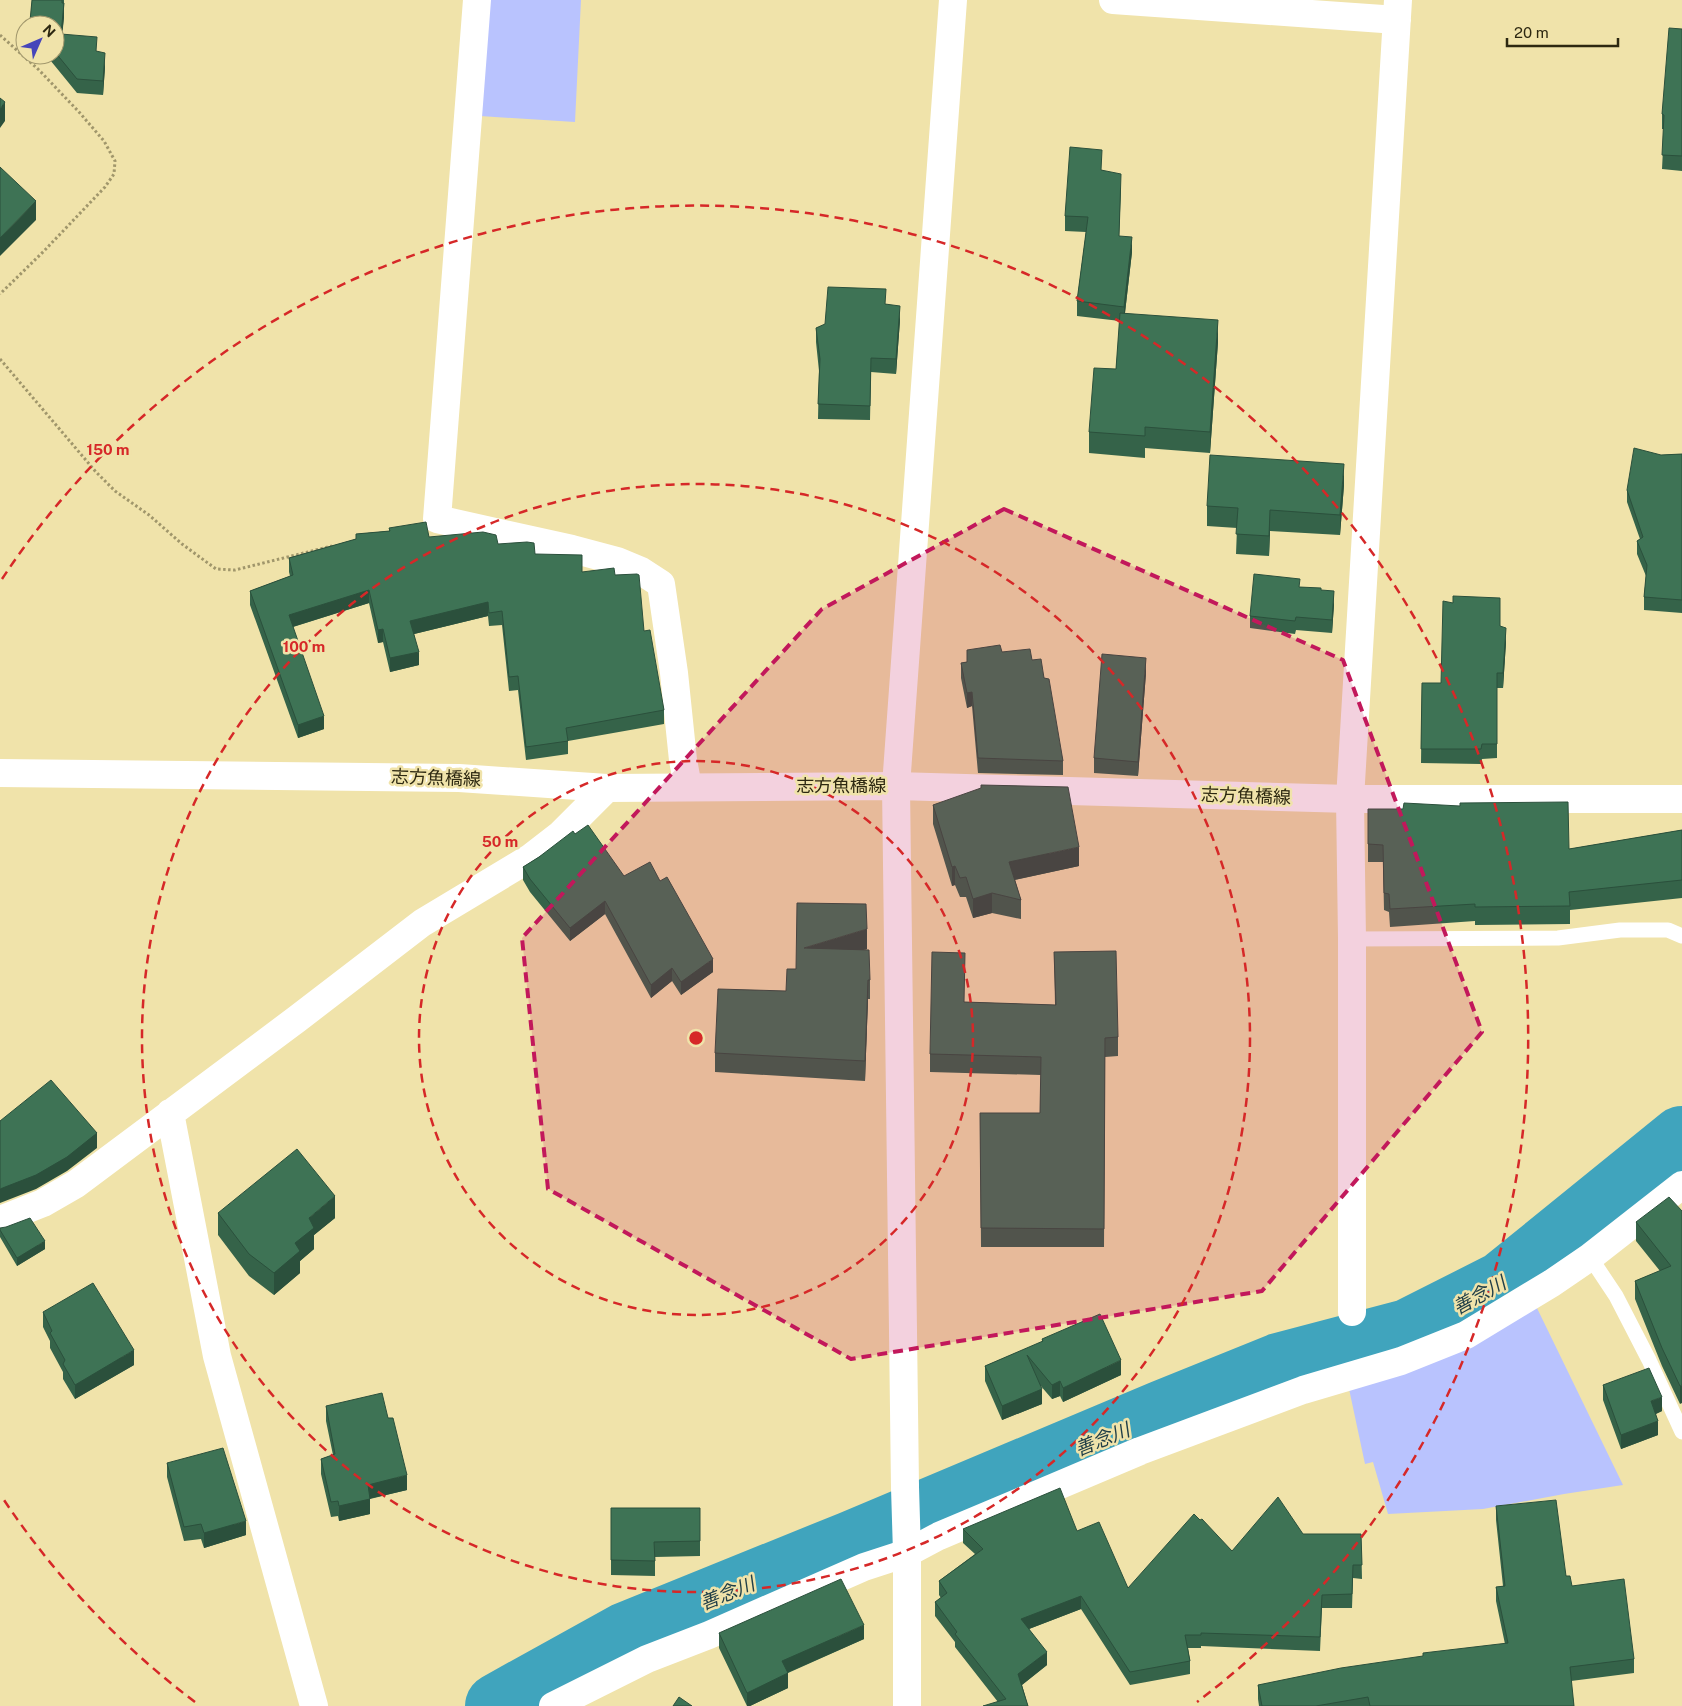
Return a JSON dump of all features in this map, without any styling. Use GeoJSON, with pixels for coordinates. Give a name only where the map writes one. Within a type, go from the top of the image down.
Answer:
{"type":"FeatureCollection","features":[{"type":"Feature","properties":{"kind":"street"},"geometry":{"type":"LineString","coordinates":[[477,0],[437,519],[572,548],[617,561],[641,571],[662,584],[683,760],[688,787]]}},
{"type":"Feature","properties":{"kind":"street"},"geometry":{"type":"LineString","coordinates":[[907,1706],[907,1553],[896,786],[953,0]]}},
{"type":"Feature","properties":{"kind":"street"},"geometry":{"type":"LineString","coordinates":[[1113,0],[1398,10],[1350,799],[1352,1312]]}},
{"type":"Feature","properties":{"kind":"street","name":"志方魚橋線"},"geometry":{"type":"LineString","coordinates":[[0,773],[459,778],[607,788],[896,786],[1350,799],[1682,799]]}},
{"type":"Feature","properties":{"kind":"street"},"geometry":{"type":"LineString","coordinates":[[0,1220],[43,1203],[76,1184],[422,923],[530,858],[561,834],[607,788]]}},
{"type":"Feature","properties":{"kind":"street"},"geometry":{"type":"LineString","coordinates":[[170,1113],[216,1356],[314,1706]]}},
{"type":"Feature","properties":{"kind":"street"},"geometry":{"type":"LineString","coordinates":[[553,1706],[647,1659],[710,1635],[864,1567],[907,1553],[939,1536],[1140,1451],[1303,1390],[1400,1361],[1466,1335],[1552,1283],[1590,1257],[1682,1185]]}},
{"type":"Feature","properties":{"kind":"lane"},"geometry":{"type":"LineString","coordinates":[[1352,939],[1558,938],[1620,930],[1668,930],[1682,936]]}},
{"type":"Feature","properties":{"kind":"lane"},"geometry":{"type":"LineString","coordinates":[[1590,1257],[1620,1304],[1649,1360],[1682,1432]]}},
{"type":"Feature","properties":{"kind":"path"},"geometry":{"type":"LineString","coordinates":[[0,35],[39,70],[79,112],[104,141],[115,161],[114,174],[105,187],[0,294]]}},
{"type":"Feature","properties":{"kind":"path"},"geometry":{"type":"LineString","coordinates":[[0,359],[96,472],[115,491],[149,515],[182,544],[216,569],[235,570],[338,544]]}},
{"type":"Feature","properties":{"kind":"highlighted area"},"geometry":{"type":"Polygon","coordinates":[[[1004,509],[1343,660],[1482,1032],[1262,1291],[851,1359],[548,1189],[522,938],[822,609],[1004,509]]]}},
{"type":"Feature","properties":{"kind":"shaded area"},"geometry":{"type":"Polygon","coordinates":[[[486,0],[581,0],[575,122],[480,116],[486,0]]]}},
{"type":"Feature","properties":{"kind":"shaded area"},"geometry":{"type":"Polygon","coordinates":[[[1535,1304],[1623,1485],[1483,1509],[1388,1514],[1373,1462],[1365,1464],[1348,1384],[1535,1304]]]}},
{"type":"Feature","properties":{"kind":"building"},"geometry":{"type":"Polygon","coordinates":[[[32,0],[62,0],[62,3],[64,3],[63,15],[31,15],[32,0]]]}},
{"type":"Feature","properties":{"kind":"building"},"geometry":{"type":"Polygon","coordinates":[[[1669,28],[1682,29],[1682,156],[1662,155],[1664,115],[1662,114],[1669,28]]]}},
{"type":"Feature","properties":{"kind":"building"},"geometry":{"type":"Polygon","coordinates":[[[65,34],[97,37],[96,51],[105,53],[103,81],[77,79],[65,64],[65,34]]]}},
{"type":"Feature","properties":{"kind":"building"},"geometry":{"type":"Polygon","coordinates":[[[0,98],[5,102],[0,109],[0,98]]]}},
{"type":"Feature","properties":{"kind":"building"},"geometry":{"type":"Polygon","coordinates":[[[1070,147],[1102,150],[1101,170],[1121,174],[1119,236],[1132,237],[1124,307],[1077,301],[1088,217],[1065,216],[1070,147]]]}},
{"type":"Feature","properties":{"kind":"building"},"geometry":{"type":"Polygon","coordinates":[[[0,167],[36,201],[0,238],[0,167]]]}},
{"type":"Feature","properties":{"kind":"building"},"geometry":{"type":"Polygon","coordinates":[[[828,287],[886,289],[885,304],[900,306],[896,359],[871,358],[870,406],[818,404],[820,359],[816,328],[825,324],[828,287]]]}},
{"type":"Feature","properties":{"kind":"building"},"geometry":{"type":"Polygon","coordinates":[[[1120,313],[1218,320],[1210,432],[1145,427],[1145,436],[1089,432],[1094,368],[1116,369],[1120,313]]]}},
{"type":"Feature","properties":{"kind":"building"},"geometry":{"type":"Polygon","coordinates":[[[1634,448],[1661,455],[1682,454],[1682,600],[1644,597],[1647,565],[1637,541],[1643,537],[1627,490],[1634,448]]]}},
{"type":"Feature","properties":{"kind":"building"},"geometry":{"type":"Polygon","coordinates":[[[1210,455],[1344,464],[1340,515],[1270,510],[1269,536],[1236,534],[1238,508],[1207,506],[1210,455]]]}},
{"type":"Feature","properties":{"kind":"building"},"geometry":{"type":"Polygon","coordinates":[[[426,522],[429,537],[483,532],[496,535],[498,544],[534,543],[535,554],[582,555],[582,572],[614,568],[615,575],[639,575],[644,631],[650,630],[664,710],[566,728],[568,741],[526,747],[518,676],[509,677],[502,611],[489,613],[488,602],[410,621],[419,652],[390,658],[383,629],[378,630],[369,590],[289,615],[324,716],[298,725],[250,591],[293,575],[289,558],[356,539],[356,534],[390,531],[389,528],[426,522]]]}},
{"type":"Feature","properties":{"kind":"building"},"geometry":{"type":"Polygon","coordinates":[[[1254,574],[1300,579],[1299,587],[1321,588],[1321,590],[1334,591],[1332,620],[1296,617],[1295,621],[1250,616],[1254,574]]]}},
{"type":"Feature","properties":{"kind":"building"},"geometry":{"type":"Polygon","coordinates":[[[1453,596],[1500,598],[1500,626],[1506,628],[1503,673],[1497,673],[1497,744],[1482,744],[1481,749],[1421,749],[1422,683],[1441,683],[1443,601],[1453,603],[1453,596]]]}},
{"type":"Feature","properties":{"kind":"building"},"geometry":{"type":"Polygon","coordinates":[[[1000,645],[1002,652],[1030,649],[1032,660],[1041,659],[1044,678],[1049,679],[1063,761],[978,758],[972,692],[967,693],[961,663],[967,662],[967,650],[1000,645]]]}},
{"type":"Feature","properties":{"kind":"building"},"geometry":{"type":"Polygon","coordinates":[[[1102,654],[1146,658],[1138,762],[1094,758],[1102,654]]]}},
{"type":"Feature","properties":{"kind":"building"},"geometry":{"type":"Polygon","coordinates":[[[981,785],[1068,787],[1079,847],[1009,862],[1021,900],[992,893],[973,899],[966,877],[960,878],[955,866],[952,867],[933,805],[981,788],[981,785]]]}},
{"type":"Feature","properties":{"kind":"building"},"geometry":{"type":"Polygon","coordinates":[[[1568,802],[1569,849],[1682,830],[1682,880],[1569,892],[1570,906],[1475,907],[1475,904],[1390,909],[1389,894],[1384,893],[1383,845],[1368,844],[1368,809],[1403,809],[1404,803],[1460,806],[1460,803],[1568,802]]]}},
{"type":"Feature","properties":{"kind":"building"},"geometry":{"type":"Polygon","coordinates":[[[588,825],[624,876],[650,862],[660,881],[667,877],[713,959],[681,982],[672,968],[651,985],[605,901],[570,928],[530,879],[523,867],[573,831],[575,834],[588,825]]]}},
{"type":"Feature","properties":{"kind":"building"},"geometry":{"type":"Polygon","coordinates":[[[797,903],[866,904],[867,929],[804,948],[869,950],[870,980],[868,980],[865,1061],[715,1053],[718,989],[786,991],[787,969],[796,969],[797,903]]]}},
{"type":"Feature","properties":{"kind":"building"},"geometry":{"type":"Polygon","coordinates":[[[1116,951],[1118,1037],[1105,1038],[1104,1229],[981,1228],[980,1113],[1040,1113],[1041,1057],[930,1054],[932,952],[965,953],[964,1002],[1056,1005],[1054,952],[1116,951]]]}},
{"type":"Feature","properties":{"kind":"building"},"geometry":{"type":"Polygon","coordinates":[[[51,1080],[97,1133],[67,1157],[36,1175],[0,1189],[0,1121],[51,1080]]]}},
{"type":"Feature","properties":{"kind":"building"},"geometry":{"type":"Polygon","coordinates":[[[297,1149],[335,1196],[309,1218],[314,1228],[295,1243],[300,1251],[274,1273],[249,1254],[218,1213],[297,1149]]]}},
{"type":"Feature","properties":{"kind":"building"},"geometry":{"type":"Polygon","coordinates":[[[1669,1197],[1682,1211],[1682,1385],[1680,1386],[1662,1348],[1635,1281],[1671,1266],[1636,1222],[1669,1197]]]}},
{"type":"Feature","properties":{"kind":"building"},"geometry":{"type":"Polygon","coordinates":[[[30,1218],[45,1241],[17,1258],[0,1228],[30,1218]]]}},
{"type":"Feature","properties":{"kind":"building"},"geometry":{"type":"Polygon","coordinates":[[[93,1283],[134,1350],[75,1385],[63,1364],[65,1360],[50,1333],[52,1331],[43,1312],[93,1283]]]}},
{"type":"Feature","properties":{"kind":"building"},"geometry":{"type":"Polygon","coordinates":[[[1100,1314],[1121,1360],[1063,1388],[1060,1381],[1052,1385],[1027,1355],[1042,1389],[1002,1406],[985,1366],[1100,1314]]]}},
{"type":"Feature","properties":{"kind":"building"},"geometry":{"type":"Polygon","coordinates":[[[1649,1368],[1662,1397],[1651,1401],[1658,1421],[1621,1435],[1603,1385],[1649,1368]]]}},
{"type":"Feature","properties":{"kind":"building"},"geometry":{"type":"Polygon","coordinates":[[[382,1393],[388,1418],[393,1418],[407,1475],[368,1485],[370,1499],[339,1506],[338,1501],[331,1502],[321,1459],[335,1454],[326,1406],[382,1393]]]}},
{"type":"Feature","properties":{"kind":"building"},"geometry":{"type":"Polygon","coordinates":[[[223,1448],[246,1521],[204,1533],[201,1524],[184,1527],[167,1463],[223,1448]]]}},
{"type":"Feature","properties":{"kind":"building"},"geometry":{"type":"Polygon","coordinates":[[[1060,1488],[1077,1531],[1099,1522],[1128,1588],[1194,1514],[1200,1520],[1202,1519],[1232,1551],[1278,1497],[1303,1534],[1361,1534],[1362,1565],[1353,1565],[1352,1594],[1322,1595],[1320,1637],[1201,1633],[1201,1635],[1185,1635],[1190,1661],[1130,1672],[1081,1596],[1021,1619],[1047,1652],[1018,1674],[1028,1706],[983,1706],[1006,1699],[955,1634],[957,1632],[935,1602],[947,1593],[939,1581],[983,1549],[963,1529],[1060,1488]]]}},
{"type":"Feature","properties":{"kind":"building"},"geometry":{"type":"Polygon","coordinates":[[[1556,1500],[1566,1576],[1570,1576],[1572,1586],[1624,1579],[1634,1659],[1570,1667],[1574,1706],[1370,1706],[1368,1697],[1316,1706],[1262,1706],[1258,1685],[1341,1668],[1423,1656],[1423,1653],[1508,1643],[1496,1587],[1505,1586],[1496,1506],[1556,1500]]]}},
{"type":"Feature","properties":{"kind":"building"},"geometry":{"type":"Polygon","coordinates":[[[611,1508],[700,1508],[700,1541],[654,1542],[655,1561],[611,1560],[611,1508]]]}},
{"type":"Feature","properties":{"kind":"building"},"geometry":{"type":"Polygon","coordinates":[[[841,1579],[864,1625],[782,1661],[788,1673],[747,1693],[719,1633],[841,1579]]]}},
{"type":"Feature","properties":{"kind":"building"},"geometry":{"type":"Polygon","coordinates":[[[679,1697],[692,1706],[673,1706],[679,1697]]]}},
{"type":"Feature","properties":{"kind":"waterway","name":"善念川"},"geometry":{"type":"LineString","coordinates":[[498,1706],[626,1635],[851,1544],[1163,1413],[1279,1366],[1408,1332],[1503,1284],[1682,1139]]}}]}
